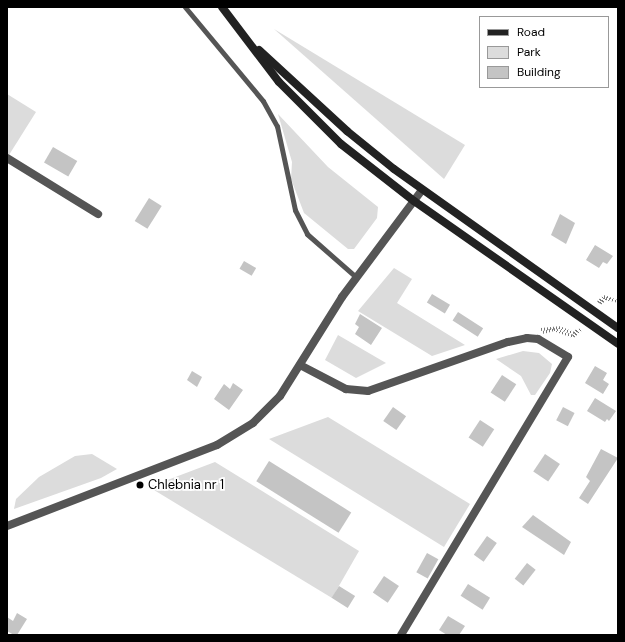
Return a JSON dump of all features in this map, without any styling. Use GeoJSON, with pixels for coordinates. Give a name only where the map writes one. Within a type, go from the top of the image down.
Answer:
{"type":"FeatureCollection","features":[{"type":"Feature","properties":{"kind":"main road"},"geometry":{"type":"LineString","coordinates":[[222,7],[279,82],[319,125],[414,201],[618,344]]}},
{"type":"Feature","properties":{"kind":"main road"},"geometry":{"type":"LineString","coordinates":[[246,37],[348,131],[422,190],[618,328]]}},
{"type":"Feature","properties":{"kind":"street"},"geometry":{"type":"LineString","coordinates":[[7,158],[98,214]]}},
{"type":"Feature","properties":{"kind":"street"},"geometry":{"type":"LineString","coordinates":[[7,526],[184,459],[230,438],[267,409],[280,396],[315,338],[356,277],[422,190]]}},
{"type":"Feature","properties":{"kind":"street"},"geometry":{"type":"LineString","coordinates":[[300,365],[340,387],[368,391],[508,342],[534,339],[568,357],[402,635]]}},
{"type":"Feature","properties":{"kind":"lane"},"geometry":{"type":"LineString","coordinates":[[185,7],[263,101],[277,126],[295,210],[308,234],[356,277]]}},
{"type":"Feature","properties":{"kind":"path"},"geometry":{"type":"LineString","coordinates":[[596,307],[606,298],[618,302]]}},
{"type":"Feature","properties":{"kind":"path"},"geometry":{"type":"LineString","coordinates":[[534,339],[541,329],[560,327],[574,333],[582,326]]}},
{"type":"Feature","properties":{"kind":"green space"},"geometry":{"type":"Polygon","coordinates":[[[274,29],[465,145],[444,179],[274,29]]]}},
{"type":"Feature","properties":{"kind":"green space"},"geometry":{"type":"Polygon","coordinates":[[[7,94],[36,112],[9,155],[7,154],[7,94]]]}},
{"type":"Feature","properties":{"kind":"green space"},"geometry":{"type":"Polygon","coordinates":[[[278,114],[328,167],[378,207],[377,218],[354,249],[348,249],[304,213],[291,179],[292,162],[278,114]]]}},
{"type":"Feature","properties":{"kind":"green space"},"geometry":{"type":"Polygon","coordinates":[[[394,268],[412,279],[397,303],[465,345],[432,356],[358,311],[394,268]]]}},
{"type":"Feature","properties":{"kind":"green space"},"geometry":{"type":"Polygon","coordinates":[[[338,335],[386,363],[356,378],[325,360],[338,335]]]}},
{"type":"Feature","properties":{"kind":"green space"},"geometry":{"type":"Polygon","coordinates":[[[523,351],[539,353],[552,364],[550,373],[535,395],[531,395],[521,376],[496,359],[523,351]]]}},
{"type":"Feature","properties":{"kind":"green space"},"geometry":{"type":"Polygon","coordinates":[[[328,417],[470,504],[444,547],[269,439],[328,417]]]}},
{"type":"Feature","properties":{"kind":"green space"},"geometry":{"type":"Polygon","coordinates":[[[92,454],[117,469],[101,478],[14,509],[16,499],[39,477],[75,456],[92,454]]]}},
{"type":"Feature","properties":{"kind":"green space"},"geometry":{"type":"Polygon","coordinates":[[[215,462],[359,551],[332,598],[149,487],[215,462]]]}},
{"type":"Feature","properties":{"kind":"building"},"geometry":{"type":"Polygon","coordinates":[[[53,147],[77,161],[68,177],[44,163],[53,147]]]}},
{"type":"Feature","properties":{"kind":"building"},"geometry":{"type":"Polygon","coordinates":[[[149,198],[162,206],[147,229],[135,221],[149,198]]]}},
{"type":"Feature","properties":{"kind":"building"},"geometry":{"type":"Polygon","coordinates":[[[560,214],[575,223],[566,244],[551,235],[560,214]]]}},
{"type":"Feature","properties":{"kind":"building"},"geometry":{"type":"Polygon","coordinates":[[[595,245],[613,256],[607,264],[603,262],[599,268],[586,260],[595,245]]]}},
{"type":"Feature","properties":{"kind":"building"},"geometry":{"type":"Polygon","coordinates":[[[244,261],[256,268],[252,276],[240,269],[244,261]]]}},
{"type":"Feature","properties":{"kind":"building"},"geometry":{"type":"Polygon","coordinates":[[[432,294],[450,305],[445,313],[427,303],[432,294]]]}},
{"type":"Feature","properties":{"kind":"building"},"geometry":{"type":"Polygon","coordinates":[[[458,312],[483,328],[478,337],[453,320],[458,312]]]}},
{"type":"Feature","properties":{"kind":"building"},"geometry":{"type":"Polygon","coordinates":[[[360,314],[382,328],[371,345],[355,334],[359,327],[355,324],[360,314]]]}},
{"type":"Feature","properties":{"kind":"building"},"geometry":{"type":"Polygon","coordinates":[[[595,366],[607,373],[603,380],[609,384],[603,394],[585,383],[595,366]]]}},
{"type":"Feature","properties":{"kind":"building"},"geometry":{"type":"Polygon","coordinates":[[[192,371],[202,377],[197,387],[187,380],[192,371]]]}},
{"type":"Feature","properties":{"kind":"building"},"geometry":{"type":"Polygon","coordinates":[[[502,375],[516,384],[505,402],[491,393],[502,375]]]}},
{"type":"Feature","properties":{"kind":"building"},"geometry":{"type":"Polygon","coordinates":[[[233,383],[243,390],[229,410],[214,399],[224,384],[230,389],[233,383]]]}},
{"type":"Feature","properties":{"kind":"building"},"geometry":{"type":"Polygon","coordinates":[[[595,398],[616,411],[609,421],[607,419],[605,422],[587,411],[595,398]]]}},
{"type":"Feature","properties":{"kind":"building"},"geometry":{"type":"Polygon","coordinates":[[[393,407],[406,416],[396,430],[383,421],[393,407]]]}},
{"type":"Feature","properties":{"kind":"building"},"geometry":{"type":"Polygon","coordinates":[[[563,407],[575,413],[568,426],[556,420],[563,407]]]}},
{"type":"Feature","properties":{"kind":"building"},"geometry":{"type":"Polygon","coordinates":[[[480,420],[494,429],[483,447],[469,438],[480,420]]]}},
{"type":"Feature","properties":{"kind":"building"},"geometry":{"type":"Polygon","coordinates":[[[601,449],[618,458],[588,504],[579,498],[590,481],[586,477],[601,449]]]}},
{"type":"Feature","properties":{"kind":"building"},"geometry":{"type":"Polygon","coordinates":[[[545,454],[560,464],[548,481],[533,471],[545,454]]]}},
{"type":"Feature","properties":{"kind":"building"},"geometry":{"type":"Polygon","coordinates":[[[269,461],[351,512],[339,533],[256,481],[269,461]]]}},
{"type":"Feature","properties":{"kind":"building"},"geometry":{"type":"Polygon","coordinates":[[[533,515],[571,542],[564,555],[522,527],[533,515]]]}},
{"type":"Feature","properties":{"kind":"building"},"geometry":{"type":"Polygon","coordinates":[[[487,536],[497,543],[484,562],[474,555],[487,536]]]}},
{"type":"Feature","properties":{"kind":"building"},"geometry":{"type":"Polygon","coordinates":[[[427,553],[438,559],[428,579],[416,572],[427,553]]]}},
{"type":"Feature","properties":{"kind":"building"},"geometry":{"type":"Polygon","coordinates":[[[527,563],[536,570],[523,586],[515,579],[527,563]]]}},
{"type":"Feature","properties":{"kind":"building"},"geometry":{"type":"Polygon","coordinates":[[[384,576],[399,586],[388,603],[373,593],[384,576]]]}},
{"type":"Feature","properties":{"kind":"building"},"geometry":{"type":"Polygon","coordinates":[[[468,584],[490,598],[483,610],[461,596],[468,584]]]}},
{"type":"Feature","properties":{"kind":"building"},"geometry":{"type":"Polygon","coordinates":[[[339,586],[355,596],[348,608],[332,598],[339,586]]]}},
{"type":"Feature","properties":{"kind":"building"},"geometry":{"type":"Polygon","coordinates":[[[17,613],[27,619],[17,635],[14,635],[7,631],[7,617],[13,621],[17,613]]]}},
{"type":"Feature","properties":{"kind":"building"},"geometry":{"type":"Polygon","coordinates":[[[448,616],[465,626],[459,635],[447,635],[439,630],[448,616]]]}},
{"type":"Feature","properties":{"kind":"place","name":"Chlebnia nr 1"},"geometry":{"type":"Point","coordinates":[140,485]}}]}
